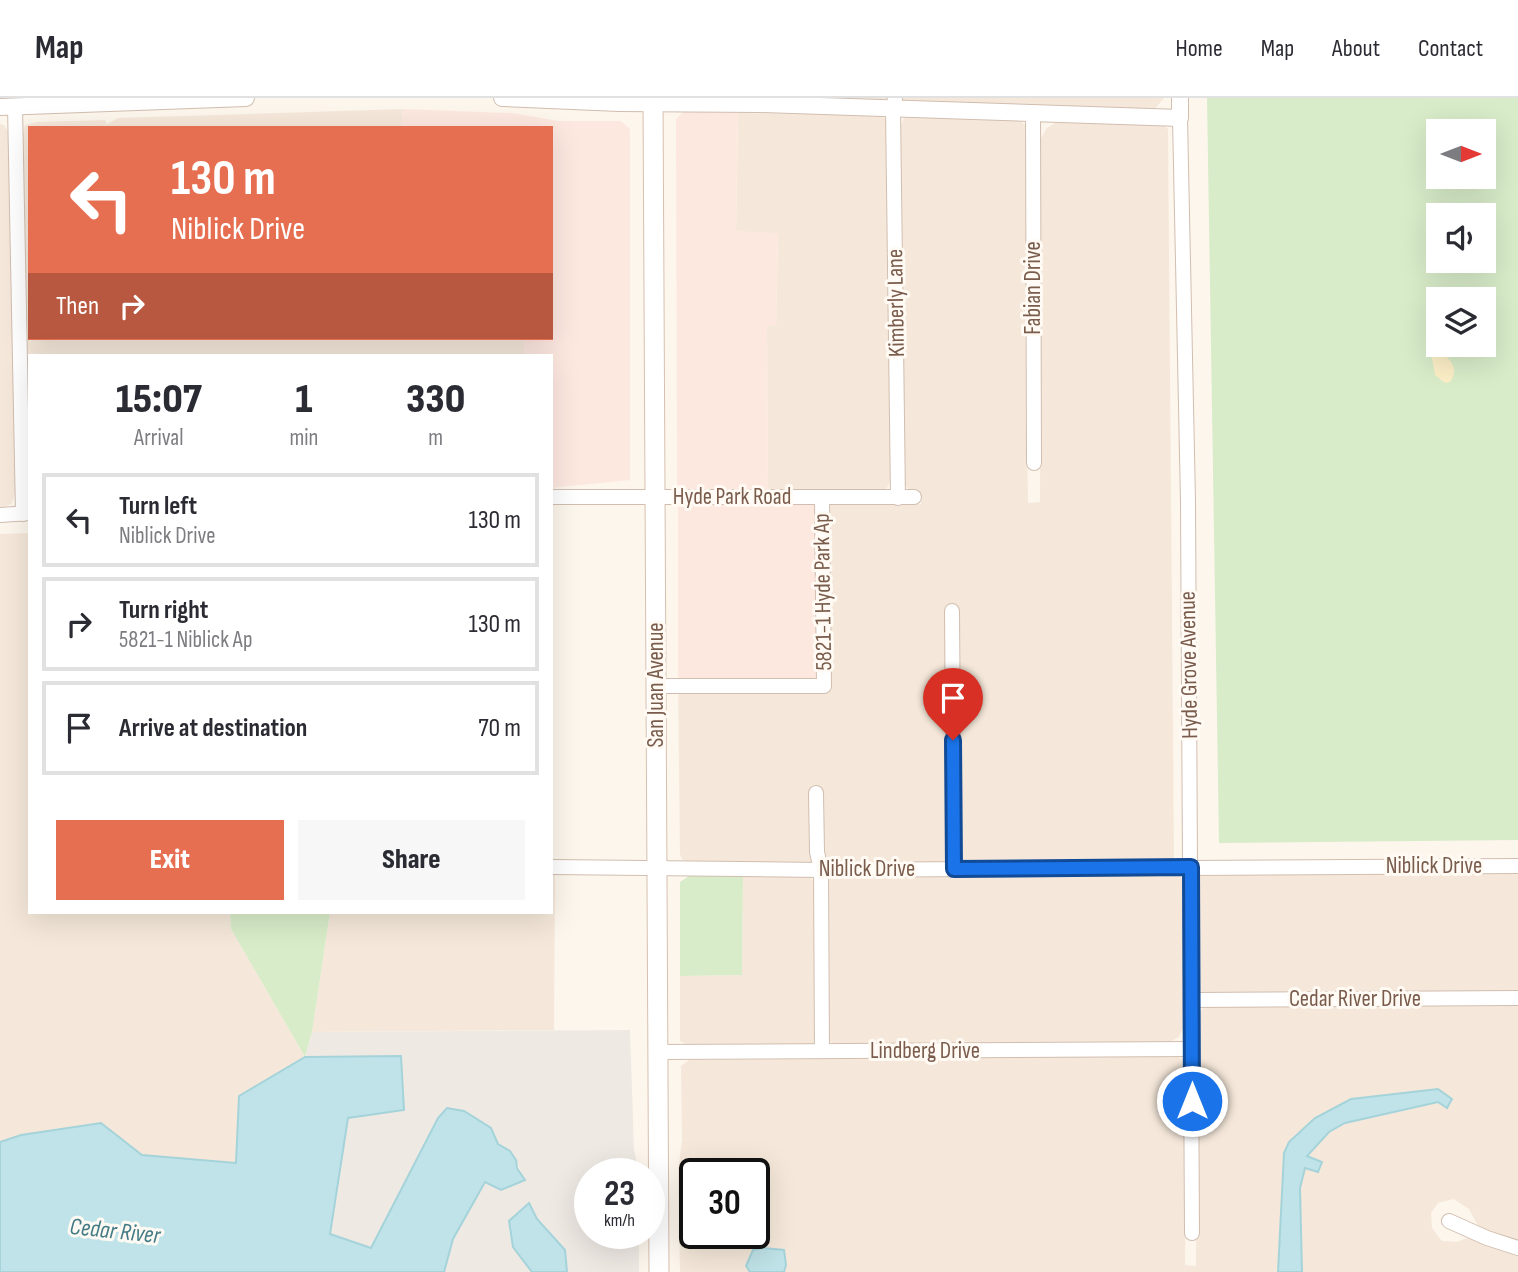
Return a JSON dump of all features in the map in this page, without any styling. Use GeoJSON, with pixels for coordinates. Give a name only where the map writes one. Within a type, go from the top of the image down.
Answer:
{"type":"FeatureCollection","features":[{"type":"Feature","properties":{"kind":"main road","name":"San Juan Avenue"},"geometry":{"type":"LineString","coordinates":[[653,101],[659,1272]]}},
{"type":"Feature","properties":{"kind":"street"},"geometry":{"type":"LineString","coordinates":[[0,515],[27,514],[8,107],[246,98]]}},
{"type":"Feature","properties":{"kind":"street"},"geometry":{"type":"LineString","coordinates":[[502,98],[894,103],[1180,118]]}},
{"type":"Feature","properties":{"kind":"street","name":"Hyde Grove Avenue"},"geometry":{"type":"LineString","coordinates":[[1180,98],[1191,867],[1192,1233]]}},
{"type":"Feature","properties":{"kind":"street","name":"Kimberly Lane"},"geometry":{"type":"LineString","coordinates":[[894,103],[898,498]]}},
{"type":"Feature","properties":{"kind":"street","name":"Fabian Drive"},"geometry":{"type":"LineString","coordinates":[[1033,112],[1034,463]]}},
{"type":"Feature","properties":{"kind":"street","name":"Hyde Park Road"},"geometry":{"type":"LineString","coordinates":[[553,497],[914,497]]}},
{"type":"Feature","properties":{"kind":"street","name":"5821-1 Hyde Park Ap"},"geometry":{"type":"LineString","coordinates":[[656,686],[824,686],[822,497]]}},
{"type":"Feature","properties":{"kind":"street"},"geometry":{"type":"LineString","coordinates":[[952,611],[954,869]]}},
{"type":"Feature","properties":{"kind":"street"},"geometry":{"type":"LineString","coordinates":[[816,793],[817,852],[821,870],[822,1051]]}},
{"type":"Feature","properties":{"kind":"street","name":"Niblick Drive"},"geometry":{"type":"LineString","coordinates":[[553,867],[821,870],[1518,866]]}},
{"type":"Feature","properties":{"kind":"street","name":"Cedar River Drive"},"geometry":{"type":"LineString","coordinates":[[1192,1000],[1518,998]]}},
{"type":"Feature","properties":{"kind":"street","name":"Lindberg Drive"},"geometry":{"type":"LineString","coordinates":[[658,1052],[1191,1049]]}},
{"type":"Feature","properties":{"kind":"street"},"geometry":{"type":"LineString","coordinates":[[1449,1221],[1518,1248]]}},
{"type":"Feature","properties":{"kind":"shaded area"},"geometry":{"type":"Polygon","coordinates":[[[843,98],[1164,98],[1154,110],[843,98]]]}},
{"type":"Feature","properties":{"kind":"shaded area"},"geometry":{"type":"Polygon","coordinates":[[[403,109],[401,126],[28,126],[28,340],[524,340],[524,354],[28,356],[23,135],[25,125],[36,122],[105,120],[107,124],[118,118],[403,109]]]}},
{"type":"Feature","properties":{"kind":"shaded area"},"geometry":{"type":"Polygon","coordinates":[[[403,109],[513,113],[558,121],[621,121],[630,129],[630,480],[553,488],[553,354],[524,354],[524,340],[553,340],[553,126],[401,126],[403,109]]]}},
{"type":"Feature","properties":{"kind":"shaded area"},"geometry":{"type":"Polygon","coordinates":[[[684,111],[738,113],[736,231],[778,233],[776,325],[767,326],[768,490],[683,489],[677,486],[676,119],[684,111]]]}},
{"type":"Feature","properties":{"kind":"shaded area"},"geometry":{"type":"Polygon","coordinates":[[[738,113],[876,115],[885,118],[888,126],[893,475],[887,488],[879,493],[768,490],[767,325],[776,325],[778,234],[736,232],[738,113]]]}},
{"type":"Feature","properties":{"kind":"shaded area"},"geometry":{"type":"Polygon","coordinates":[[[904,118],[1020,120],[1026,126],[1029,136],[1026,362],[1028,503],[1040,502],[1041,138],[1047,128],[1055,123],[1160,123],[1168,129],[1174,861],[689,863],[682,859],[680,854],[678,681],[818,504],[922,504],[905,485],[900,128],[904,118]]]}},
{"type":"Feature","properties":{"kind":"shaded area"},"geometry":{"type":"Polygon","coordinates":[[[0,124],[4,125],[8,132],[16,492],[11,504],[0,509],[0,124]]]}},
{"type":"Feature","properties":{"kind":"shaded area"},"geometry":{"type":"Polygon","coordinates":[[[678,503],[818,504],[818,681],[678,681],[678,503]]]}},
{"type":"Feature","properties":{"kind":"shaded area"},"geometry":{"type":"Polygon","coordinates":[[[28,533],[28,914],[230,914],[231,929],[305,1057],[239,1096],[237,1163],[142,1155],[101,1123],[21,1135],[0,1142],[0,534],[28,533]]]}},
{"type":"Feature","properties":{"kind":"shaded area"},"geometry":{"type":"Polygon","coordinates":[[[1204,872],[1518,872],[1518,992],[1203,993],[1197,987],[1197,880],[1204,872]]]}},
{"type":"Feature","properties":{"kind":"shaded area"},"geometry":{"type":"Polygon","coordinates":[[[1173,873],[1180,876],[1185,884],[1186,1022],[1179,1037],[1168,1043],[835,1046],[828,1039],[828,880],[833,875],[1173,873]]]}},
{"type":"Feature","properties":{"kind":"shaded area"},"geometry":{"type":"Polygon","coordinates":[[[555,875],[554,1030],[312,1032],[330,914],[553,914],[555,875]]]}},
{"type":"Feature","properties":{"kind":"shaded area"},"geometry":{"type":"Polygon","coordinates":[[[743,876],[810,877],[816,885],[817,1038],[812,1045],[687,1045],[680,1041],[680,976],[742,975],[743,876]]]}},
{"type":"Feature","properties":{"kind":"shaded area"},"geometry":{"type":"Polygon","coordinates":[[[1518,1004],[1518,1241],[1502,1238],[1478,1226],[1469,1209],[1454,1199],[1438,1203],[1431,1213],[1432,1228],[1442,1241],[1457,1242],[1471,1236],[1518,1255],[1518,1272],[1302,1272],[1300,1188],[1305,1168],[1322,1162],[1307,1157],[1329,1132],[1345,1123],[1438,1102],[1438,1089],[1289,1142],[1284,1153],[1278,1272],[784,1272],[786,1265],[746,1266],[750,1272],[680,1272],[680,1249],[770,1249],[770,1158],[680,1158],[681,1066],[689,1060],[1177,1056],[1185,1061],[1187,1068],[1185,1265],[1196,1266],[1197,1018],[1202,1009],[1210,1006],[1518,1004]]]}},
{"type":"Feature","properties":{"kind":"shaded area"},"geometry":{"type":"Polygon","coordinates":[[[630,1030],[636,1158],[574,1158],[574,1249],[639,1249],[639,1272],[567,1272],[565,1250],[537,1219],[509,1230],[513,1247],[532,1272],[444,1272],[453,1239],[485,1181],[525,1179],[510,1151],[498,1144],[491,1128],[464,1111],[447,1108],[438,1118],[371,1248],[330,1234],[348,1118],[400,1056],[305,1057],[312,1032],[630,1030]]]}},
{"type":"Feature","properties":{"kind":"green space"},"geometry":{"type":"Polygon","coordinates":[[[1207,98],[1518,98],[1518,840],[1219,843],[1207,98]]]}},
{"type":"Feature","properties":{"kind":"green space"},"geometry":{"type":"Polygon","coordinates":[[[689,876],[743,876],[742,975],[680,976],[680,882],[689,876]]]}},
{"type":"Feature","properties":{"kind":"green space"},"geometry":{"type":"Polygon","coordinates":[[[230,914],[330,914],[312,1032],[305,1057],[231,929],[230,914]]]}},
{"type":"Feature","properties":{"kind":"sand"},"geometry":{"type":"Polygon","coordinates":[[[1446,357],[1452,364],[1454,372],[1450,382],[1445,383],[1435,375],[1432,358],[1446,357]]]}},
{"type":"Feature","properties":{"kind":"water","name":"Cedar River"},"geometry":{"type":"Polygon","coordinates":[[[401,1056],[404,1110],[348,1118],[330,1234],[371,1248],[438,1118],[447,1108],[464,1111],[491,1128],[498,1144],[510,1151],[516,1160],[517,1168],[525,1180],[501,1190],[485,1182],[453,1239],[444,1272],[0,1272],[0,1142],[21,1135],[101,1123],[142,1155],[236,1163],[239,1096],[305,1057],[401,1056]]]}},
{"type":"Feature","properties":{"kind":"water"},"geometry":{"type":"Polygon","coordinates":[[[1438,1089],[1452,1099],[1447,1108],[1438,1102],[1345,1123],[1329,1132],[1307,1156],[1322,1162],[1318,1172],[1305,1168],[1300,1188],[1302,1272],[1278,1272],[1284,1153],[1289,1142],[1315,1118],[1351,1099],[1438,1089]]]}},
{"type":"Feature","properties":{"kind":"water"},"geometry":{"type":"Polygon","coordinates":[[[529,1203],[537,1219],[565,1250],[567,1272],[532,1272],[513,1247],[509,1221],[529,1203]]]}},
{"type":"Feature","properties":{"kind":"water"},"geometry":{"type":"Polygon","coordinates":[[[753,1250],[784,1250],[784,1272],[750,1272],[746,1266],[753,1250]]]}},
{"type":"Feature","properties":{"kind":"route"},"geometry":{"type":"LineString","coordinates":[[953,740],[954,869],[1191,867],[1192,1101]]}}]}
